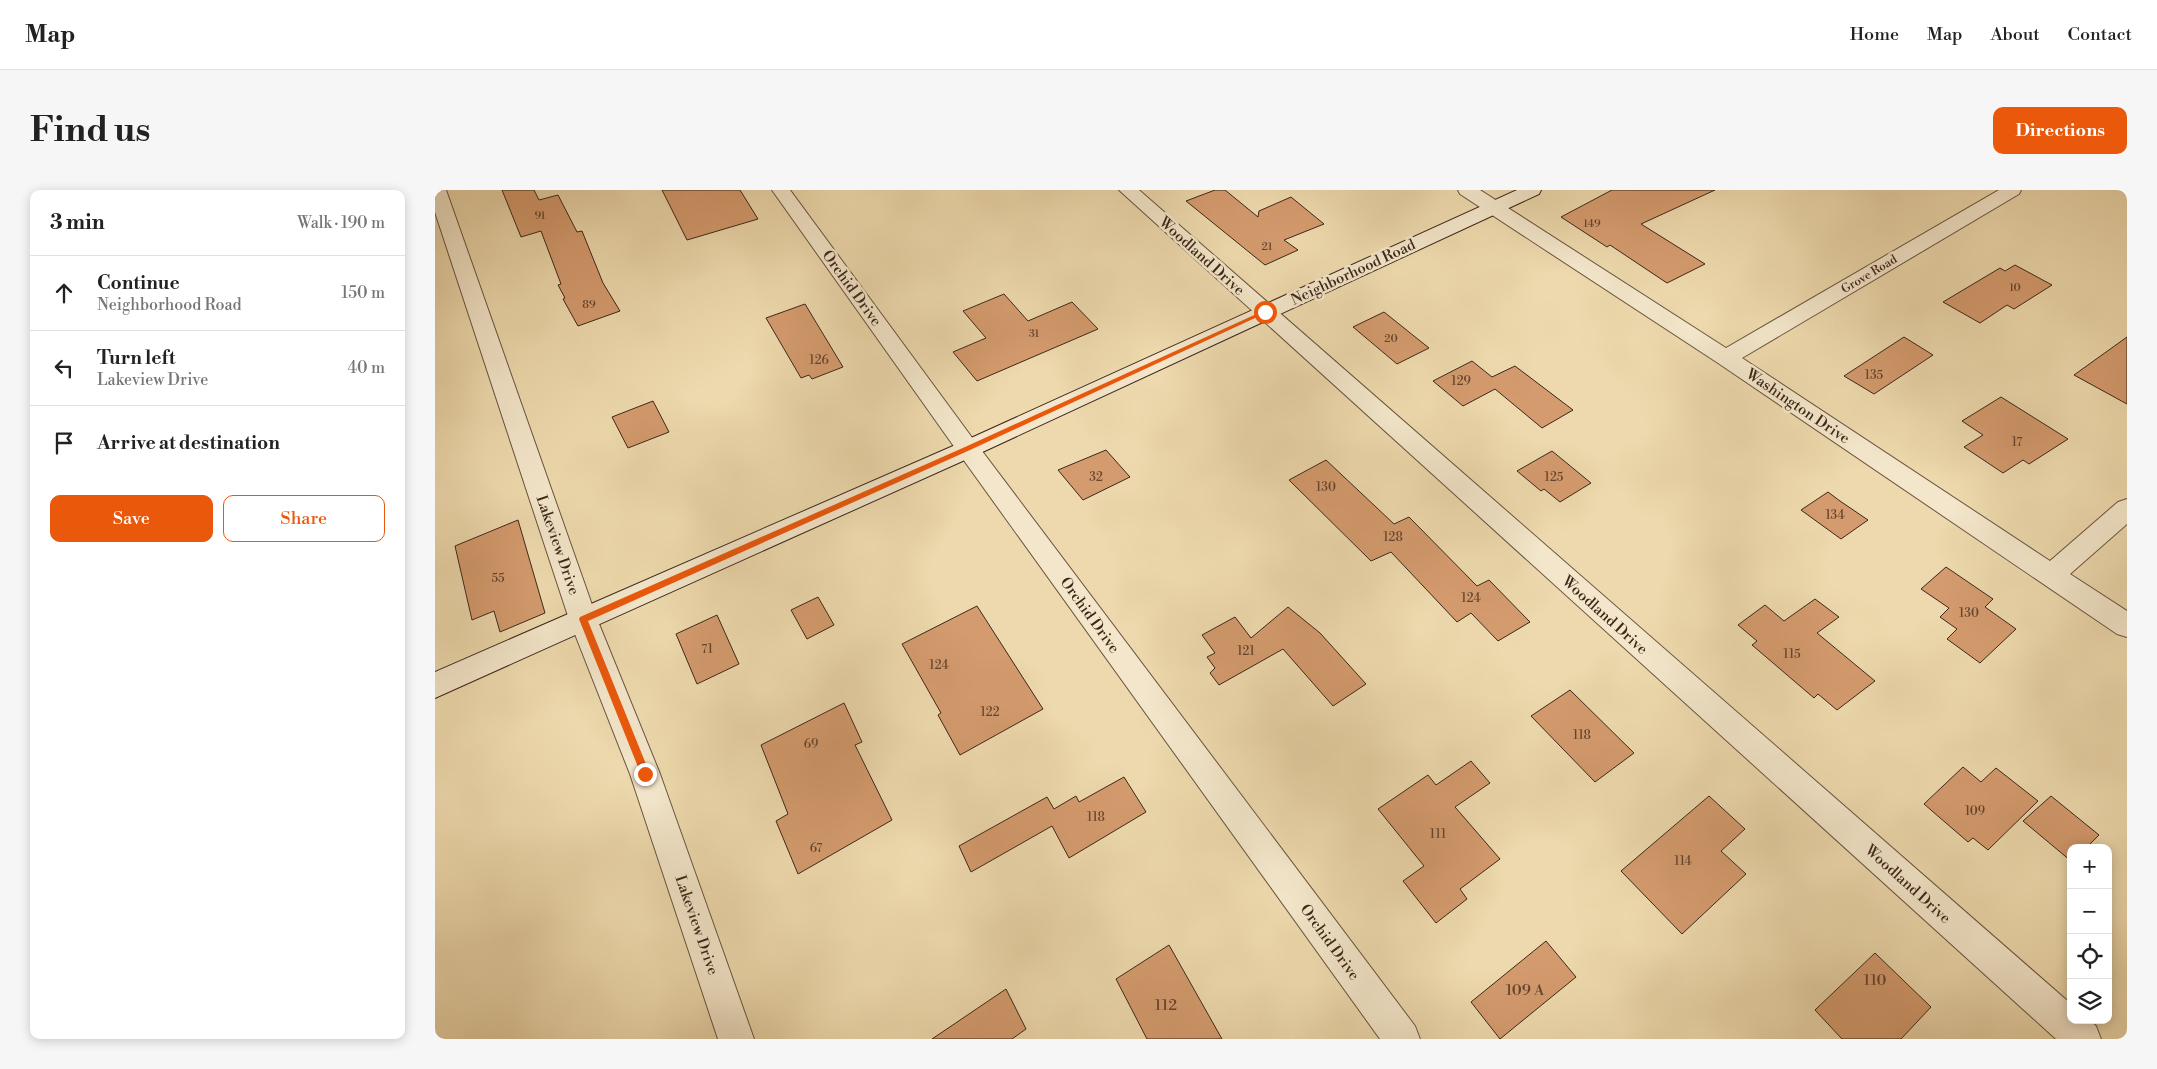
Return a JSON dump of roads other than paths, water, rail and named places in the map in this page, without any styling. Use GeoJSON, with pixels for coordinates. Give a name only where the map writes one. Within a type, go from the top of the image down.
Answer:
{"type":"FeatureCollection","features":[{"type":"Feature","properties":{"kind":"street","name":"Lakeview Drive"},"geometry":{"type":"LineString","coordinates":[[437,190],[583,619],[645,774],[736,1039]]}},
{"type":"Feature","properties":{"kind":"street","name":"Orchid Drive"},"geometry":{"type":"LineString","coordinates":[[781,190],[967,449],[1402,1039]]}},
{"type":"Feature","properties":{"kind":"street","name":"Woodland Drive"},"geometry":{"type":"LineString","coordinates":[[1128,190],[2083,1039]]}},
{"type":"Feature","properties":{"kind":"street","name":"Washington Drive"},"geometry":{"type":"LineString","coordinates":[[1467,190],[1726,358],[2127,626]]}},
{"type":"Feature","properties":{"kind":"street","name":"Neighborhood Road"},"geometry":{"type":"LineString","coordinates":[[435,685],[967,449],[1532,190]]}},
{"type":"Feature","properties":{"kind":"street","name":"Grove Road"},"geometry":{"type":"LineString","coordinates":[[1726,358],[2012,190]]}},
{"type":"Feature","properties":{"kind":"street"},"geometry":{"type":"LineString","coordinates":[[2051,575],[2127,509]]}}]}
